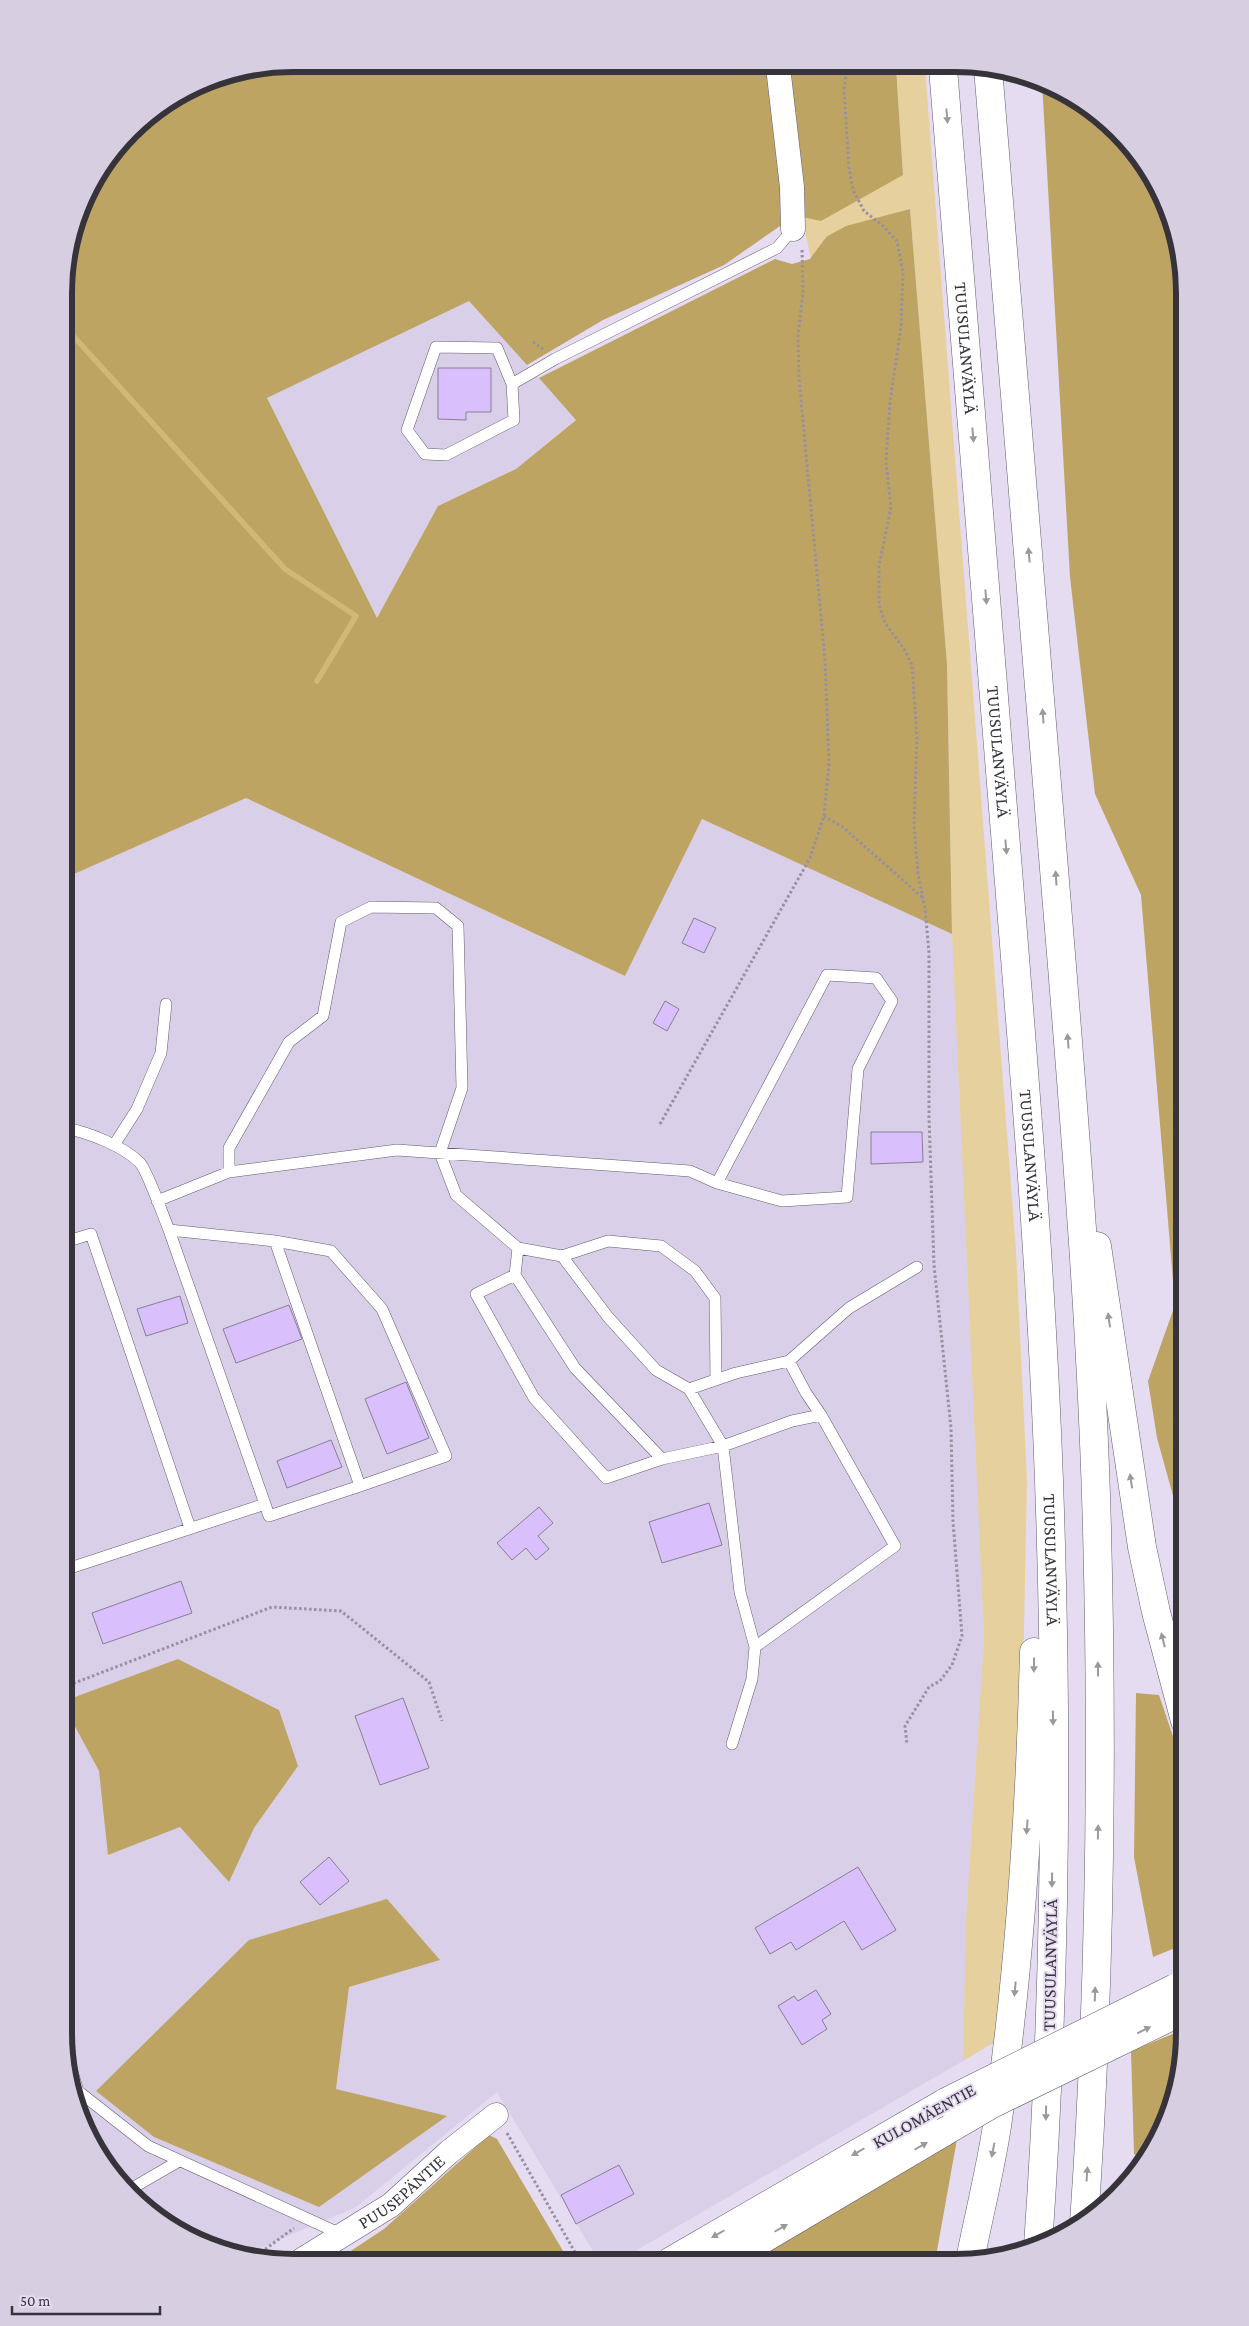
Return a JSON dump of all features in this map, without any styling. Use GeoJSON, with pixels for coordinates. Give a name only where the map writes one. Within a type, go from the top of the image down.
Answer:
{"type":"FeatureCollection","features":[{"type":"Feature","properties":{"kind":"main road","name":"TUUSULANVÄYLÄ"},"geometry":{"type":"LineString","coordinates":[[943,72],[1037,1233],[1050,1512],[1054,1758],[1052,1899],[1046,2131],[1039,2238]]}},
{"type":"Feature","properties":{"kind":"main road"},"geometry":{"type":"LineString","coordinates":[[989,75],[1041,686],[1072,1089],[1097,1530],[1098,1908],[1090,2129],[1085,2212]]}},
{"type":"Feature","properties":{"kind":"main road"},"geometry":{"type":"LineString","coordinates":[[1072,1089],[1142,1546],[1156,1612],[1176,1687]]}},
{"type":"Feature","properties":{"kind":"main road"},"geometry":{"type":"LineString","coordinates":[[971,2252],[997,2129],[1014,2006],[1031,1774],[1035,1642],[1050,1512]]}},
{"type":"Feature","properties":{"kind":"main road","name":"KULOMÄENTIE"},"geometry":{"type":"LineString","coordinates":[[683,2254],[946,2102],[1176,2001]]}},
{"type":"Feature","properties":{"kind":"main road","name":"KULOMÄENTIE"},"geometry":{"type":"LineString","coordinates":[[738,2254],[992,2104],[1176,2001]]}},
{"type":"Feature","properties":{"kind":"street"},"geometry":{"type":"LineString","coordinates":[[779,72],[792,187],[793,229]]}},
{"type":"Feature","properties":{"kind":"street","name":"PUUSEPÄNTIE"},"geometry":{"type":"LineString","coordinates":[[312,2254],[391,2205],[449,2152],[496,2115]]}},
{"type":"Feature","properties":{"kind":"lane"},"geometry":{"type":"LineString","coordinates":[[512,384],[555,359],[777,248],[793,229]]}},
{"type":"Feature","properties":{"kind":"lane"},"geometry":{"type":"LineString","coordinates":[[436,348],[497,348],[512,384],[514,420],[446,455],[425,454],[407,430],[436,348]]}},
{"type":"Feature","properties":{"kind":"lane"},"geometry":{"type":"LineString","coordinates":[[229,1172],[230,1148],[289,1042],[323,1016],[342,922],[371,907],[436,908],[458,926],[462,1088],[440,1153],[456,1195],[518,1248],[562,1256],[608,1241],[661,1246],[695,1270],[715,1298],[716,1380]]}},
{"type":"Feature","properties":{"kind":"lane"},"geometry":{"type":"LineString","coordinates":[[157,1201],[229,1172],[397,1150],[690,1171],[716,1183],[782,1200],[847,1197],[858,1069],[892,1001],[876,978],[827,975],[716,1183]]}},
{"type":"Feature","properties":{"kind":"lane"},"geometry":{"type":"LineString","coordinates":[[114,1145],[137,1108],[161,1053],[166,1004]]}},
{"type":"Feature","properties":{"kind":"lane"},"geometry":{"type":"LineString","coordinates":[[72,1129],[83,1131],[114,1145],[141,1164],[169,1230],[269,1516],[446,1456],[382,1309],[331,1251],[275,1241],[169,1230]]}},
{"type":"Feature","properties":{"kind":"lane"},"geometry":{"type":"LineString","coordinates":[[72,1240],[91,1234],[190,1528]]}},
{"type":"Feature","properties":{"kind":"lane"},"geometry":{"type":"LineString","coordinates":[[275,1241],[360,1486]]}},
{"type":"Feature","properties":{"kind":"lane"},"geometry":{"type":"LineString","coordinates":[[518,1248],[515,1275],[575,1368],[662,1459]]}},
{"type":"Feature","properties":{"kind":"lane"},"geometry":{"type":"LineString","coordinates":[[562,1256],[608,1318],[656,1370],[689,1389],[723,1446],[740,1592],[755,1647],[752,1679],[732,1744]]}},
{"type":"Feature","properties":{"kind":"lane"},"geometry":{"type":"LineString","coordinates":[[689,1389],[789,1360],[849,1308],[917,1267]]}},
{"type":"Feature","properties":{"kind":"lane"},"geometry":{"type":"LineString","coordinates":[[515,1275],[476,1294],[534,1398],[606,1478],[662,1459],[723,1446],[792,1421],[821,1415]]}},
{"type":"Feature","properties":{"kind":"lane"},"geometry":{"type":"LineString","coordinates":[[755,1647],[895,1546],[821,1415],[806,1393],[789,1360]]}},
{"type":"Feature","properties":{"kind":"lane"},"geometry":{"type":"LineString","coordinates":[[72,1567],[265,1504]]}},
{"type":"Feature","properties":{"kind":"lane"},"geometry":{"type":"LineString","coordinates":[[81,2093],[148,2146],[344,2236]]}},
{"type":"Feature","properties":{"kind":"lane"},"geometry":{"type":"LineString","coordinates":[[135,2187],[179,2161]]}},
{"type":"Feature","properties":{"kind":"path"},"geometry":{"type":"LineString","coordinates":[[846,72],[844,89],[853,190],[864,211],[882,225],[897,241],[903,272],[901,326],[890,402],[886,460],[891,506],[879,566],[879,605],[885,623],[904,649],[912,665],[916,738],[914,825],[929,953],[929,1117],[934,1265],[951,1428],[953,1521],[962,1636],[952,1665],[940,1681],[929,1688],[905,1726],[907,1744]]}},
{"type":"Feature","properties":{"kind":"path"},"geometry":{"type":"LineString","coordinates":[[660,1124],[810,858],[824,816],[829,763],[825,660],[800,378],[798,337],[803,292],[802,248],[793,229]]}},
{"type":"Feature","properties":{"kind":"path"},"geometry":{"type":"LineString","coordinates":[[824,816],[844,828],[923,898]]}},
{"type":"Feature","properties":{"kind":"path"},"geometry":{"type":"LineString","coordinates":[[72,1684],[272,1607],[341,1611],[429,1682],[442,1721]]}},
{"type":"Feature","properties":{"kind":"path"},"geometry":{"type":"LineString","coordinates":[[496,2115],[576,2254]]}},
{"type":"Feature","properties":{"kind":"path"},"geometry":{"type":"LineString","coordinates":[[262,2251],[306,2218]]}},
{"type":"Feature","properties":{"kind":"shaded area"},"geometry":{"type":"Polygon","coordinates":[[[293,72],[774,72],[783,224],[724,265],[603,320],[527,365],[469,301],[267,398],[377,618],[438,506],[516,469],[576,420],[539,378],[775,259],[792,264],[810,259],[826,237],[846,226],[910,209],[947,664],[952,934],[702,819],[625,976],[246,798],[72,875],[72,293],[74,264],[84,222],[102,183],[118,159],[148,127],[183,102],[222,84],[264,74],[293,72]]]}},
{"type":"Feature","properties":{"kind":"shaded area"},"geometry":{"type":"Polygon","coordinates":[[[787,72],[896,72],[903,175],[821,221],[802,217],[787,72]]]}},
{"type":"Feature","properties":{"kind":"shaded area"},"geometry":{"type":"Polygon","coordinates":[[[896,72],[925,72],[1016,1251],[1027,1480],[1022,1730],[995,2042],[963,2061],[966,1919],[984,1638],[952,934],[947,664],[910,209],[825,237],[811,259],[802,217],[903,175],[896,72]]]}},
{"type":"Feature","properties":{"kind":"shaded area"},"geometry":{"type":"Polygon","coordinates":[[[1042,90],[1066,102],[1090,118],[1112,137],[1131,159],[1147,183],[1160,209],[1169,236],[1175,264],[1176,1507],[1157,1438],[1148,1381],[1175,1305],[1141,895],[1095,794],[1070,577],[1042,90]]]}},
{"type":"Feature","properties":{"kind":"shaded area"},"geometry":{"type":"Polygon","coordinates":[[[469,300],[576,419],[516,469],[438,506],[377,618],[267,398],[469,300]]]}},
{"type":"Feature","properties":{"kind":"shaded area"},"geometry":{"type":"Polygon","coordinates":[[[246,798],[625,976],[702,819],[952,934],[984,1638],[966,1919],[963,2061],[630,2254],[595,2254],[497,2092],[356,2207],[256,2250],[209,2237],[183,2224],[159,2208],[137,2189],[118,2167],[102,2143],[89,2117],[80,2090],[74,2062],[72,2033],[72,875],[246,798]]]}},
{"type":"Feature","properties":{"kind":"shaded area"},"geometry":{"type":"Polygon","coordinates":[[[178,1659],[279,1710],[298,1766],[254,1828],[229,1882],[180,1827],[108,1855],[99,1771],[72,1721],[72,1698],[178,1659]]]}},
{"type":"Feature","properties":{"kind":"shaded area"},"geometry":{"type":"Polygon","coordinates":[[[1136,1693],[1159,1695],[1176,1745],[1176,1948],[1153,1957],[1134,1857],[1136,1693]]]}},
{"type":"Feature","properties":{"kind":"shaded area"},"geometry":{"type":"Polygon","coordinates":[[[387,1899],[440,1960],[349,1987],[336,2089],[447,2116],[319,2207],[154,2137],[96,2091],[249,1940],[387,1899]]]}},
{"type":"Feature","properties":{"kind":"shaded area"},"geometry":{"type":"Polygon","coordinates":[[[1176,2033],[1175,2062],[1165,2104],[1154,2130],[1138,2157],[1134,2154],[1131,2051],[1176,2033]]]}},
{"type":"Feature","properties":{"kind":"shaded area"},"geometry":{"type":"Polygon","coordinates":[[[489,2135],[497,2139],[565,2254],[346,2254],[384,2229],[489,2135]]]}},
{"type":"Feature","properties":{"kind":"shaded area"},"geometry":{"type":"Polygon","coordinates":[[[957,2139],[936,2254],[759,2254],[957,2139]]]}},
{"type":"Feature","properties":{"kind":"building"},"geometry":{"type":"Polygon","coordinates":[[[438,368],[491,368],[491,412],[466,412],[466,420],[438,419],[438,368]]]}},
{"type":"Feature","properties":{"kind":"building"},"geometry":{"type":"Polygon","coordinates":[[[694,918],[716,928],[704,953],[682,943],[694,918]]]}},
{"type":"Feature","properties":{"kind":"building"},"geometry":{"type":"Polygon","coordinates":[[[665,1001],[679,1009],[667,1031],[653,1023],[665,1001]]]}},
{"type":"Feature","properties":{"kind":"building"},"geometry":{"type":"Polygon","coordinates":[[[871,1132],[922,1132],[923,1162],[871,1164],[871,1132]]]}},
{"type":"Feature","properties":{"kind":"building"},"geometry":{"type":"Polygon","coordinates":[[[180,1296],[188,1323],[146,1336],[137,1309],[180,1296]]]}},
{"type":"Feature","properties":{"kind":"building"},"geometry":{"type":"Polygon","coordinates":[[[289,1305],[302,1339],[236,1363],[223,1329],[289,1305]]]}},
{"type":"Feature","properties":{"kind":"building"},"geometry":{"type":"Polygon","coordinates":[[[406,1382],[429,1438],[387,1454],[365,1399],[406,1382]]]}},
{"type":"Feature","properties":{"kind":"building"},"geometry":{"type":"Polygon","coordinates":[[[331,1440],[342,1467],[287,1488],[277,1461],[331,1440]]]}},
{"type":"Feature","properties":{"kind":"building"},"geometry":{"type":"Polygon","coordinates":[[[709,1503],[722,1545],[662,1563],[649,1522],[709,1503]]]}},
{"type":"Feature","properties":{"kind":"building"},"geometry":{"type":"Polygon","coordinates":[[[539,1507],[553,1523],[538,1536],[549,1549],[536,1560],[526,1548],[512,1560],[497,1543],[539,1507]]]}},
{"type":"Feature","properties":{"kind":"building"},"geometry":{"type":"Polygon","coordinates":[[[181,1581],[192,1613],[103,1644],[92,1613],[181,1581]]]}},
{"type":"Feature","properties":{"kind":"building"},"geometry":{"type":"Polygon","coordinates":[[[403,1698],[429,1768],[380,1785],[355,1716],[403,1698]]]}},
{"type":"Feature","properties":{"kind":"building"},"geometry":{"type":"Polygon","coordinates":[[[329,1857],[349,1881],[320,1905],[300,1882],[329,1857]]]}},
{"type":"Feature","properties":{"kind":"building"},"geometry":{"type":"Polygon","coordinates":[[[858,1867],[896,1930],[862,1950],[844,1921],[796,1950],[791,1942],[770,1954],[755,1928],[858,1867]]]}},
{"type":"Feature","properties":{"kind":"building"},"geometry":{"type":"Polygon","coordinates":[[[816,1990],[831,2014],[822,2020],[827,2029],[802,2045],[778,2006],[794,1996],[798,2001],[816,1990]]]}},
{"type":"Feature","properties":{"kind":"building"},"geometry":{"type":"Polygon","coordinates":[[[619,2165],[634,2194],[576,2224],[561,2195],[619,2165]]]}},
{"type":"Feature","properties":{"kind":"waterway"},"geometry":{"type":"LineString","coordinates":[[72,335],[285,569],[356,616],[317,681]]}}]}
